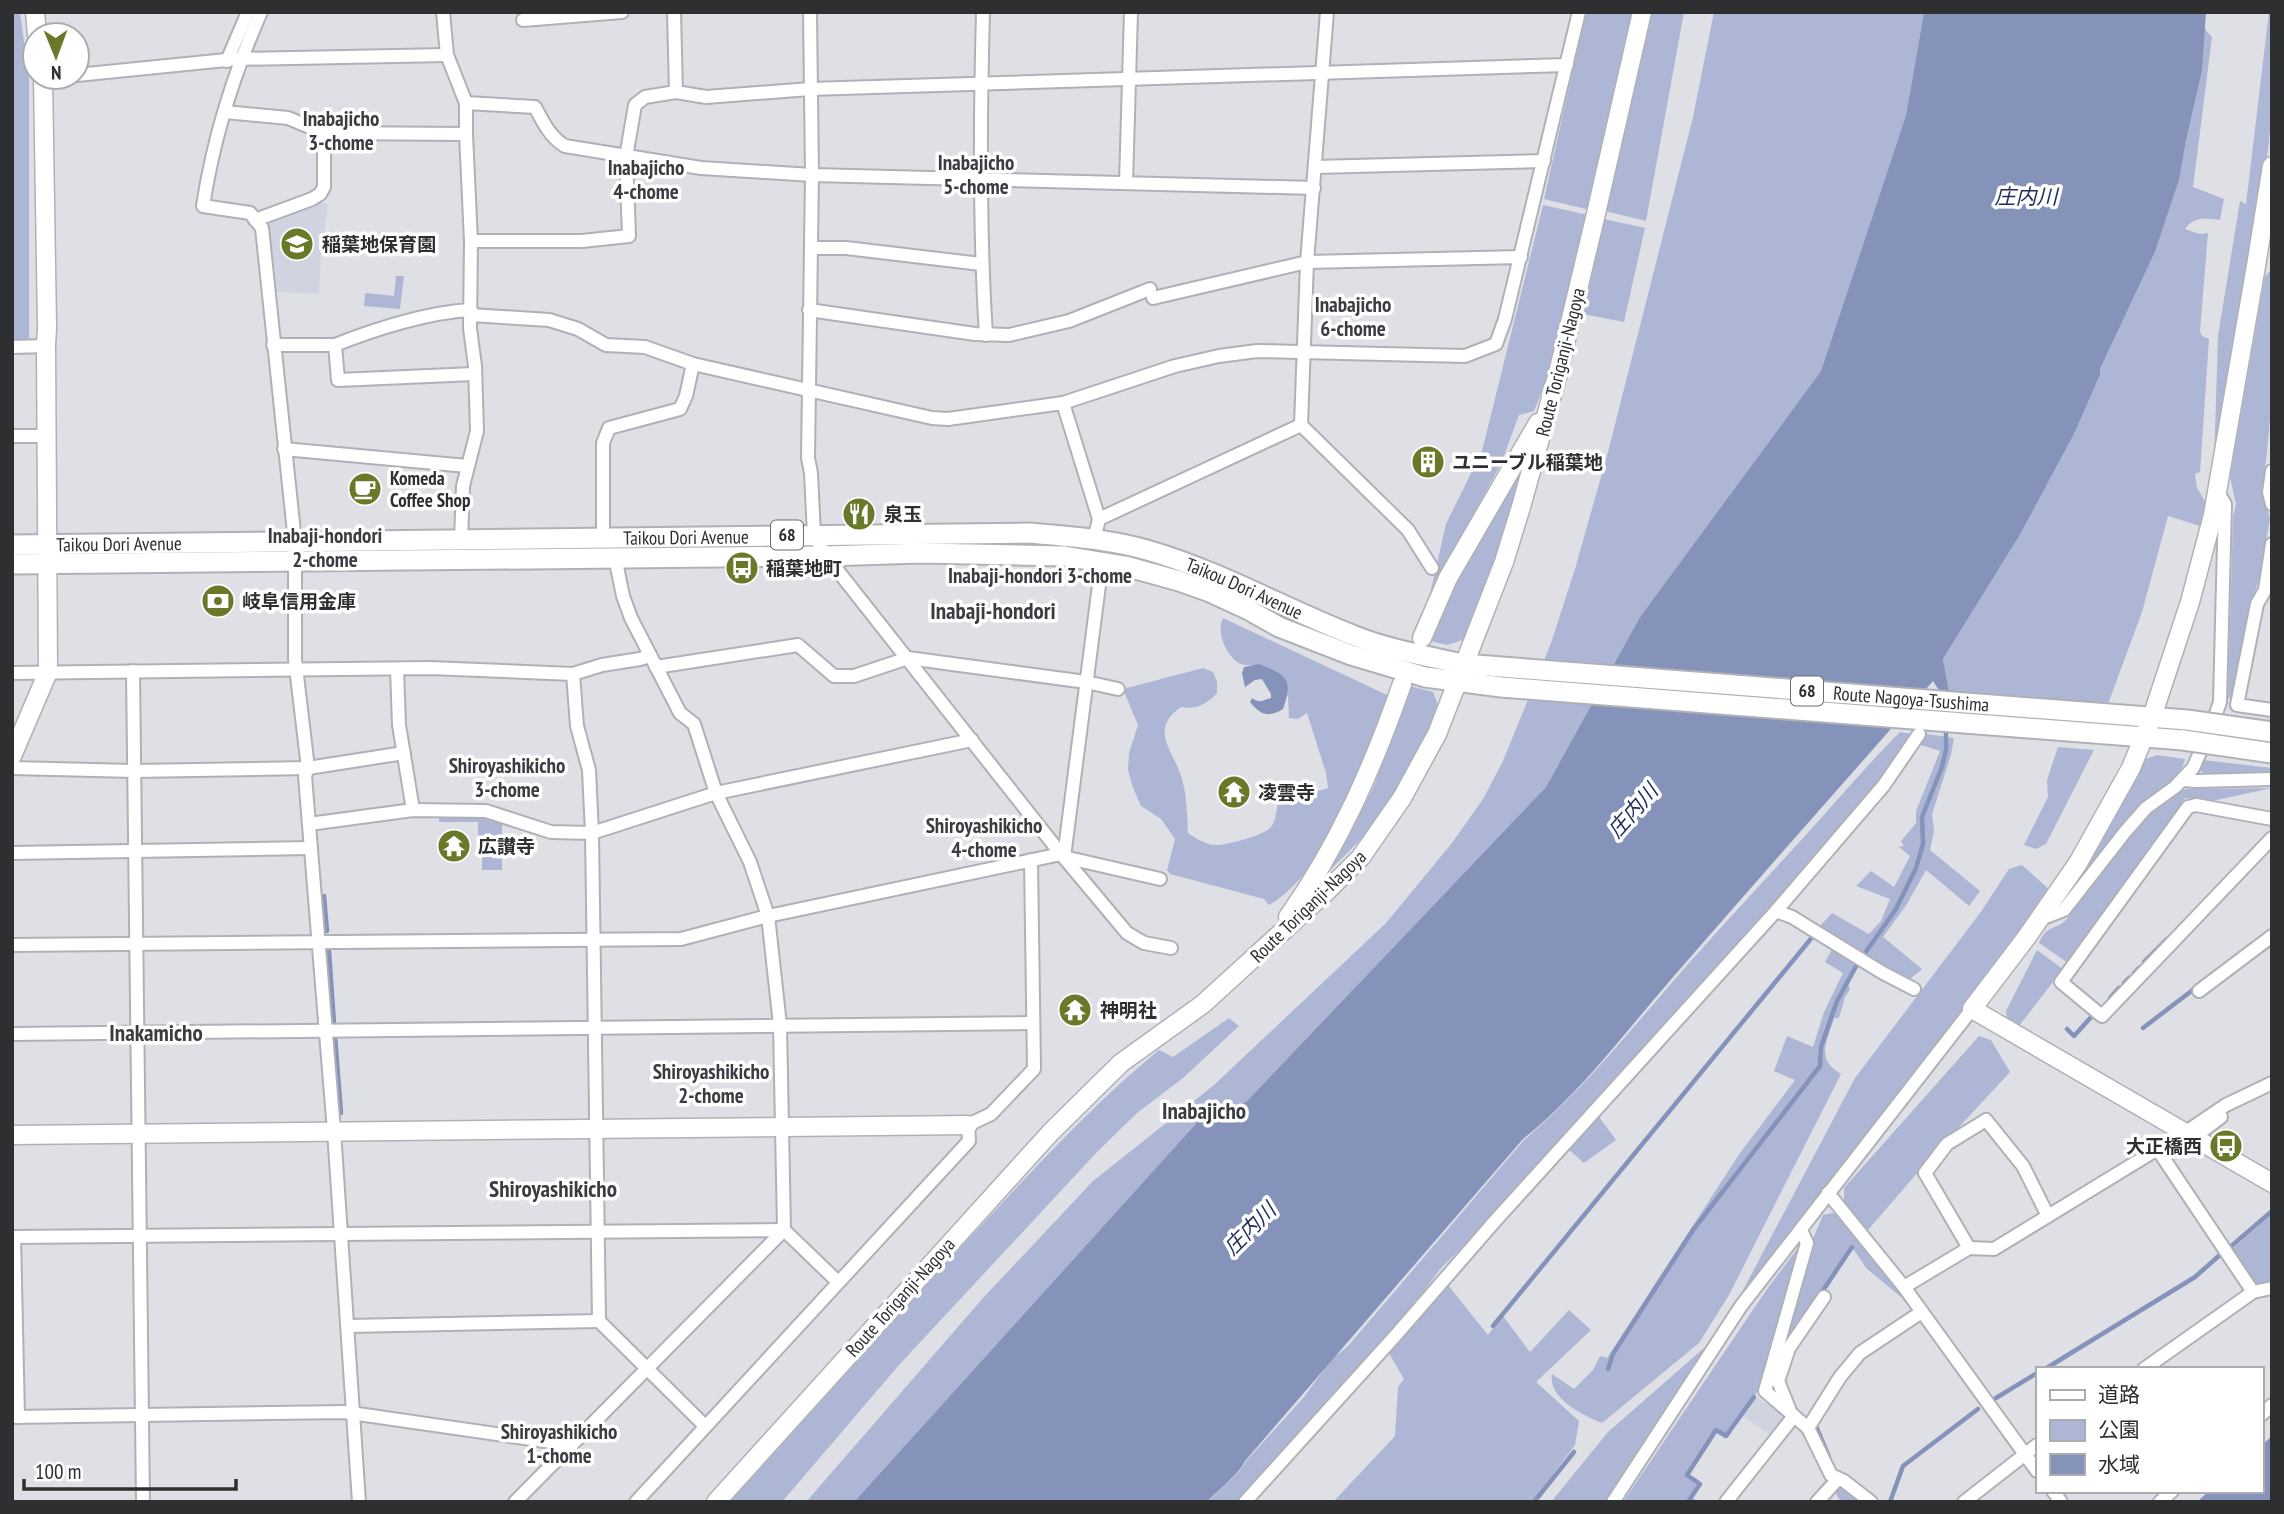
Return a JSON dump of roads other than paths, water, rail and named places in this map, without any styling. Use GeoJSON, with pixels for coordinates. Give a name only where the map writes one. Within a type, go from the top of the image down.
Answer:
{"type":"FeatureCollection","features":[{"type":"Feature","properties":{"kind":"main road","name":"Taikou Dori Avenue"},"geometry":{"type":"LineString","coordinates":[[295,551],[461,540],[1031,533],[1145,549],[1216,573],[1356,637],[1406,652],[1460,673]]}},
{"type":"Feature","properties":{"kind":"main road","name":"Taikou Dori Avenue"},"geometry":{"type":"LineString","coordinates":[[12,545],[47,554],[295,551],[615,558],[922,553],[1063,556],[1146,570],[1210,592],[1247,608],[1279,627],[1351,655],[1425,677],[1460,673],[1502,677]]}},
{"type":"Feature","properties":{"kind":"main road","name":"Taikou Dori Avenue"},"geometry":{"type":"LineString","coordinates":[[12,564],[47,554]]}},
{"type":"Feature","properties":{"kind":"main road","name":"Route Nagoya-Tsushima"},"geometry":{"type":"LineString","coordinates":[[1502,677],[2152,717]]}},
{"type":"Feature","properties":{"kind":"main road","name":"Route Nagoya-Tsushima"},"geometry":{"type":"LineString","coordinates":[[1502,677],[2144,737]]}},
{"type":"Feature","properties":{"kind":"main road","name":"68"},"geometry":{"type":"LineString","coordinates":[[2152,717],[2272,732]]}},
{"type":"Feature","properties":{"kind":"main road","name":"68"},"geometry":{"type":"LineString","coordinates":[[2144,737],[2272,753]]}},
{"type":"Feature","properties":{"kind":"street"},"geometry":{"type":"LineString","coordinates":[[227,61],[248,12]]}},
{"type":"Feature","properties":{"kind":"street"},"geometry":{"type":"LineString","coordinates":[[261,12],[225,112],[209,166],[202,206],[250,213],[262,228],[295,551],[295,659],[308,768],[305,776],[334,1131],[359,1502]]}},
{"type":"Feature","properties":{"kind":"street"},"geometry":{"type":"LineString","coordinates":[[443,12],[447,55],[466,103],[471,241],[471,313],[477,430],[463,486],[461,540]]}},
{"type":"Feature","properties":{"kind":"street"},"geometry":{"type":"LineString","coordinates":[[523,20],[622,12]]}},
{"type":"Feature","properties":{"kind":"street"},"geometry":{"type":"LineString","coordinates":[[674,12],[676,92]]}},
{"type":"Feature","properties":{"kind":"street"},"geometry":{"type":"LineString","coordinates":[[810,12],[812,175],[808,458],[814,535],[826,556],[1063,856],[1128,933],[1144,943],[1171,948]]}},
{"type":"Feature","properties":{"kind":"street"},"geometry":{"type":"LineString","coordinates":[[983,12],[980,179],[981,264],[986,335]]}},
{"type":"Feature","properties":{"kind":"street"},"geometry":{"type":"LineString","coordinates":[[1126,183],[1131,12]]}},
{"type":"Feature","properties":{"kind":"street"},"geometry":{"type":"LineString","coordinates":[[1327,12],[1307,262],[1301,425],[1408,530],[1432,568]]}},
{"type":"Feature","properties":{"kind":"street"},"geometry":{"type":"LineString","coordinates":[[273,345],[335,345],[368,332],[442,314],[471,313],[549,320],[578,329],[606,345],[645,348],[693,364],[932,418],[948,419],[1063,403],[1175,366],[1257,351],[1465,356],[1496,344],[1505,319],[1579,12]]}},
{"type":"Feature","properties":{"kind":"street","name":"Route Toriganji-Nagoya"},"geometry":{"type":"LineString","coordinates":[[716,1502],[1051,1132],[1121,1063],[1203,1004],[1266,948],[1353,865],[1402,798],[1437,734],[1504,562],[1532,472],[1558,373],[1642,12]]}},
{"type":"Feature","properties":{"kind":"street"},"geometry":{"type":"LineString","coordinates":[[91,74],[244,58],[447,55]]}},
{"type":"Feature","properties":{"kind":"street"},"geometry":{"type":"LineString","coordinates":[[471,241],[582,241],[629,236],[626,157],[635,105],[645,97],[676,92],[706,97],[810,89],[1567,65]]}},
{"type":"Feature","properties":{"kind":"street"},"geometry":{"type":"LineString","coordinates":[[12,755],[48,672],[46,91]]}},
{"type":"Feature","properties":{"kind":"street"},"geometry":{"type":"LineString","coordinates":[[466,103],[535,107],[545,126],[557,141],[565,146],[701,168],[812,175],[1314,188]]}},
{"type":"Feature","properties":{"kind":"street"},"geometry":{"type":"LineString","coordinates":[[225,112],[288,118],[324,133],[466,134]]}},
{"type":"Feature","properties":{"kind":"street"},"geometry":{"type":"LineString","coordinates":[[255,220],[320,194],[324,187],[324,133]]}},
{"type":"Feature","properties":{"kind":"street"},"geometry":{"type":"LineString","coordinates":[[1315,167],[1544,161]]}},
{"type":"Feature","properties":{"kind":"street"},"geometry":{"type":"LineString","coordinates":[[1613,1502],[1741,1306],[2038,920],[2078,863],[2131,768],[2152,717],[2190,602],[2213,515],[2272,166]]}},
{"type":"Feature","properties":{"kind":"street"},"geometry":{"type":"LineString","coordinates":[[811,248],[846,248],[981,264]]}},
{"type":"Feature","properties":{"kind":"street"},"geometry":{"type":"LineString","coordinates":[[809,310],[986,335],[1009,335],[1069,321],[1152,294],[1307,262],[1521,257]]}},
{"type":"Feature","properties":{"kind":"street"},"geometry":{"type":"LineString","coordinates":[[335,345],[338,380],[474,374]]}},
{"type":"Feature","properties":{"kind":"street"},"geometry":{"type":"LineString","coordinates":[[12,347],[46,346]]}},
{"type":"Feature","properties":{"kind":"street"},"geometry":{"type":"LineString","coordinates":[[603,538],[603,443],[610,428],[680,409],[686,396],[693,364]]}},
{"type":"Feature","properties":{"kind":"street"},"geometry":{"type":"LineString","coordinates":[[1422,638],[1448,578],[1535,429],[1558,373]]}},
{"type":"Feature","properties":{"kind":"street"},"geometry":{"type":"LineString","coordinates":[[1063,403],[1099,519],[1094,540]]}},
{"type":"Feature","properties":{"kind":"street"},"geometry":{"type":"LineString","coordinates":[[1099,519],[1301,425]]}},
{"type":"Feature","properties":{"kind":"street"},"geometry":{"type":"LineString","coordinates":[[12,436],[47,436]]}},
{"type":"Feature","properties":{"kind":"street"},"geometry":{"type":"LineString","coordinates":[[284,449],[467,467]]}},
{"type":"Feature","properties":{"kind":"street"},"geometry":{"type":"LineString","coordinates":[[2272,471],[2269,492],[2272,504]]}},
{"type":"Feature","properties":{"kind":"street"},"geometry":{"type":"LineString","coordinates":[[2038,920],[2064,910],[2146,808],[2175,788],[2193,768],[2211,727],[2220,702],[2225,505],[2217,491]]}},
{"type":"Feature","properties":{"kind":"street"},"geometry":{"type":"LineString","coordinates":[[2272,544],[2268,590],[2257,604],[2237,705],[2272,710]]}},
{"type":"Feature","properties":{"kind":"street"},"geometry":{"type":"LineString","coordinates":[[515,1502],[784,1230],[780,1025],[768,916],[750,862],[716,793],[694,724],[680,713],[627,607],[615,558]]}},
{"type":"Feature","properties":{"kind":"street"},"geometry":{"type":"LineString","coordinates":[[1063,856],[1102,562]]}},
{"type":"Feature","properties":{"kind":"street"},"geometry":{"type":"LineString","coordinates":[[12,673],[430,668],[573,674],[602,665],[640,659],[653,661],[798,645],[834,676],[854,676],[908,658],[1086,682],[1118,689]]}},
{"type":"Feature","properties":{"kind":"street"},"geometry":{"type":"LineString","coordinates":[[397,669],[399,725],[413,810]]}},
{"type":"Feature","properties":{"kind":"street"},"geometry":{"type":"LineString","coordinates":[[133,671],[143,1502]]}},
{"type":"Feature","properties":{"kind":"street"},"geometry":{"type":"LineString","coordinates":[[573,674],[577,726],[589,771],[592,833],[599,1321],[705,1426]]}},
{"type":"Feature","properties":{"kind":"street"},"geometry":{"type":"LineString","coordinates":[[1266,948],[1309,888],[1337,841],[1381,743],[1402,684]]}},
{"type":"Feature","properties":{"kind":"street"},"geometry":{"type":"LineString","coordinates":[[1245,1502],[1776,911],[1884,785],[1919,734]]}},
{"type":"Feature","properties":{"kind":"street"},"geometry":{"type":"LineString","coordinates":[[309,824],[413,810],[486,811],[551,832],[592,833],[716,793],[972,740]]}},
{"type":"Feature","properties":{"kind":"street"},"geometry":{"type":"LineString","coordinates":[[12,768],[134,771],[308,768],[404,753]]}},
{"type":"Feature","properties":{"kind":"street"},"geometry":{"type":"LineString","coordinates":[[2182,779],[2272,779]]}},
{"type":"Feature","properties":{"kind":"street"},"geometry":{"type":"LineString","coordinates":[[2272,819],[2196,805],[2188,807],[2062,982],[2102,1016],[2272,838]]}},
{"type":"Feature","properties":{"kind":"street"},"geometry":{"type":"LineString","coordinates":[[12,853],[311,848]]}},
{"type":"Feature","properties":{"kind":"street"},"geometry":{"type":"LineString","coordinates":[[12,945],[681,939],[768,916],[1031,860],[1063,856],[1160,879]]}},
{"type":"Feature","properties":{"kind":"street"},"geometry":{"type":"LineString","coordinates":[[12,1135],[968,1125],[991,1114],[1034,1069],[1031,860]]}},
{"type":"Feature","properties":{"kind":"street"},"geometry":{"type":"LineString","coordinates":[[1776,911],[1792,917],[1882,973],[1914,989]]}},
{"type":"Feature","properties":{"kind":"street"},"geometry":{"type":"LineString","coordinates":[[2199,991],[2272,936]]}},
{"type":"Feature","properties":{"kind":"street"},"geometry":{"type":"LineString","coordinates":[[1972,1009],[2192,1133],[2272,1183]]}},
{"type":"Feature","properties":{"kind":"street"},"geometry":{"type":"LineString","coordinates":[[12,1034],[1034,1023]]}},
{"type":"Feature","properties":{"kind":"street"},"geometry":{"type":"LineString","coordinates":[[2192,1133],[2230,1111],[2233,1101],[2272,1083]]}},
{"type":"Feature","properties":{"kind":"street"},"geometry":{"type":"LineString","coordinates":[[1969,1248],[1925,1173],[1947,1144],[1986,1120],[2023,1166],[2048,1216]]}},
{"type":"Feature","properties":{"kind":"street"},"geometry":{"type":"LineString","coordinates":[[636,1502],[969,1141],[968,1125]]}},
{"type":"Feature","properties":{"kind":"street"},"geometry":{"type":"LineString","coordinates":[[1904,1287],[1969,1248],[1994,1249],[2174,1139]]}},
{"type":"Feature","properties":{"kind":"street"},"geometry":{"type":"LineString","coordinates":[[2158,1150],[2253,1292]]}},
{"type":"Feature","properties":{"kind":"street"},"geometry":{"type":"LineString","coordinates":[[1828,1193],[1904,1287],[2036,1470]]}},
{"type":"Feature","properties":{"kind":"street"},"geometry":{"type":"LineString","coordinates":[[572,1445],[353,1413],[15,1417],[13,1237],[784,1230],[838,1282]]}},
{"type":"Feature","properties":{"kind":"street"},"geometry":{"type":"LineString","coordinates":[[1801,1230],[1807,1243],[1765,1391],[1808,1428],[1831,1475],[1871,1502]]}},
{"type":"Feature","properties":{"kind":"street"},"geometry":{"type":"LineString","coordinates":[[2147,1367],[2253,1292],[2272,1288]]}},
{"type":"Feature","properties":{"kind":"street"},"geometry":{"type":"LineString","coordinates":[[1793,1415],[1778,1381],[1790,1349],[1824,1297]]}},
{"type":"Feature","properties":{"kind":"street"},"geometry":{"type":"LineString","coordinates":[[1808,1428],[1840,1377],[1860,1353],[1920,1312]]}},
{"type":"Feature","properties":{"kind":"street"},"geometry":{"type":"LineString","coordinates":[[348,1326],[599,1321]]}},
{"type":"Feature","properties":{"kind":"street"},"geometry":{"type":"LineString","coordinates":[[1726,1502],[1793,1415]]}},
{"type":"Feature","properties":{"kind":"street"},"geometry":{"type":"LineString","coordinates":[[1964,1502],[2036,1446]]}},
{"type":"Feature","properties":{"kind":"street"},"geometry":{"type":"LineString","coordinates":[[1817,1502],[1839,1479]]}},
{"type":"Feature","properties":{"kind":"water","name":"庄内川"},"geometry":{"type":"Polygon","coordinates":[[[1924,12],[2206,12],[2202,71],[2179,180],[2155,252],[2100,369],[2100,375],[2075,432],[2021,533],[1943,659],[1949,691],[1942,695],[1933,681],[1602,1061],[1564,1102],[1523,1139],[1239,1470],[1207,1502],[854,1502],[1202,1117],[1246,1102],[1546,787],[1640,617],[1821,371],[1906,115],[1924,12]]]}},
{"type":"Feature","properties":{"kind":"water"},"geometry":{"type":"Polygon","coordinates":[[[1259,664],[1276,671],[1287,684],[1283,709],[1273,714],[1257,710],[1250,702],[1252,698],[1259,701],[1271,698],[1262,679],[1245,687],[1242,673],[1244,667],[1259,664]]]}},
{"type":"Feature","properties":{"kind":"water"},"geometry":{"type":"Polygon","coordinates":[[[2272,1436],[2272,1502],[2197,1502],[2207,1493],[2263,1493],[2263,1444],[2272,1436]]]}},
{"type":"Feature","properties":{"kind":"waterway"},"geometry":{"type":"LineString","coordinates":[[1863,956],[1896,909],[1916,868],[1923,844],[1922,817],[1946,750],[1946,725]]}},
{"type":"Feature","properties":{"kind":"waterway"},"geometry":{"type":"LineString","coordinates":[[324,896],[327,931]]}},
{"type":"Feature","properties":{"kind":"waterway"},"geometry":{"type":"LineString","coordinates":[[1493,1326],[1814,935]]}},
{"type":"Feature","properties":{"kind":"waterway"},"geometry":{"type":"LineString","coordinates":[[2144,962],[2167,939]]}},
{"type":"Feature","properties":{"kind":"waterway"},"geometry":{"type":"LineString","coordinates":[[329,951],[334,1023]]}},
{"type":"Feature","properties":{"kind":"waterway"},"geometry":{"type":"LineString","coordinates":[[1608,1369],[1613,1354],[1693,1230],[1820,1066],[1821,1047],[1837,1001],[1859,961]]}},
{"type":"Feature","properties":{"kind":"waterway"},"geometry":{"type":"LineString","coordinates":[[2134,973],[2139,968]]}},
{"type":"Feature","properties":{"kind":"waterway"},"geometry":{"type":"LineString","coordinates":[[2124,983],[2129,978]]}},
{"type":"Feature","properties":{"kind":"waterway"},"geometry":{"type":"LineString","coordinates":[[2110,998],[2119,988]]}},
{"type":"Feature","properties":{"kind":"waterway"},"geometry":{"type":"LineString","coordinates":[[2143,1028],[2194,989]]}},
{"type":"Feature","properties":{"kind":"waterway"},"geometry":{"type":"LineString","coordinates":[[2067,1029],[2074,1036],[2093,1015]]}},
{"type":"Feature","properties":{"kind":"waterway"},"geometry":{"type":"LineString","coordinates":[[335,1036],[341,1113]]}},
{"type":"Feature","properties":{"kind":"waterway"},"geometry":{"type":"LineString","coordinates":[[2228,1249],[2272,1211]]}},
{"type":"Feature","properties":{"kind":"waterway"},"geometry":{"type":"LineString","coordinates":[[1820,1295],[1852,1247]]}},
{"type":"Feature","properties":{"kind":"waterway"},"geometry":{"type":"LineString","coordinates":[[2048,1367],[2195,1277],[2221,1254]]}},
{"type":"Feature","properties":{"kind":"waterway"},"geometry":{"type":"LineString","coordinates":[[1996,1398],[2036,1374]]}},
{"type":"Feature","properties":{"kind":"waterway"},"geometry":{"type":"LineString","coordinates":[[1688,1502],[1700,1484],[1687,1475],[1716,1430],[1726,1436],[1754,1397]]}},
{"type":"Feature","properties":{"kind":"waterway"},"geometry":{"type":"LineString","coordinates":[[1890,1502],[1903,1466],[1978,1409]]}},
{"type":"Feature","properties":{"kind":"waterway"},"geometry":{"type":"LineString","coordinates":[[1816,1426],[1829,1457]]}},
{"type":"Feature","properties":{"kind":"waterway"},"geometry":{"type":"LineString","coordinates":[[1534,1502],[1574,1452]]}},
{"type":"Feature","properties":{"kind":"place","name":"稲葉地保育園"},"geometry":{"type":"Point","coordinates":[297,244]}},
{"type":"Feature","properties":{"kind":"place","name":"ユニーブル稲葉地"},"geometry":{"type":"Point","coordinates":[1428,462]}},
{"type":"Feature","properties":{"kind":"place","name":"Komeda Coffee Shop"},"geometry":{"type":"Point","coordinates":[365,489]}},
{"type":"Feature","properties":{"kind":"place","name":"泉玉"},"geometry":{"type":"Point","coordinates":[859,514]}},
{"type":"Feature","properties":{"kind":"place","name":"稲葉地町"},"geometry":{"type":"Point","coordinates":[742,568]}},
{"type":"Feature","properties":{"kind":"place","name":"岐阜信用金庫"},"geometry":{"type":"Point","coordinates":[218,601]}},
{"type":"Feature","properties":{"kind":"place","name":"凌雲寺"},"geometry":{"type":"Point","coordinates":[1234,792]}},
{"type":"Feature","properties":{"kind":"place","name":"広讃寺"},"geometry":{"type":"Point","coordinates":[454,846]}},
{"type":"Feature","properties":{"kind":"place","name":"神明社"},"geometry":{"type":"Point","coordinates":[1075,1010]}},
{"type":"Feature","properties":{"kind":"place","name":"大正橋西"},"geometry":{"type":"Point","coordinates":[2226,1146]}},
{"type":"Feature","properties":{"kind":"district","name":"Inabajicho 3-chome"},"geometry":{"type":"Point","coordinates":[341,131]}},
{"type":"Feature","properties":{"kind":"district","name":"Inabajicho 5-chome"},"geometry":{"type":"Point","coordinates":[976,175]}},
{"type":"Feature","properties":{"kind":"district","name":"Inabajicho 4-chome"},"geometry":{"type":"Point","coordinates":[646,180]}},
{"type":"Feature","properties":{"kind":"district","name":"Inabajicho 6-chome"},"geometry":{"type":"Point","coordinates":[1353,317]}},
{"type":"Feature","properties":{"kind":"district","name":"Inabaji-hondori 2-chome"},"geometry":{"type":"Point","coordinates":[325,548]}},
{"type":"Feature","properties":{"kind":"district","name":"Inabaji-hondori 3-chome"},"geometry":{"type":"Point","coordinates":[1040,576]}},
{"type":"Feature","properties":{"kind":"district","name":"Inabaji-hondori"},"geometry":{"type":"Point","coordinates":[993,611]}},
{"type":"Feature","properties":{"kind":"district","name":"Shiroyashikicho 3-chome"},"geometry":{"type":"Point","coordinates":[507,778]}},
{"type":"Feature","properties":{"kind":"district","name":"Shiroyashikicho 4-chome"},"geometry":{"type":"Point","coordinates":[984,838]}},
{"type":"Feature","properties":{"kind":"district","name":"Inakamicho"},"geometry":{"type":"Point","coordinates":[156,1033]}},
{"type":"Feature","properties":{"kind":"district","name":"Shiroyashikicho 2-chome"},"geometry":{"type":"Point","coordinates":[711,1084]}},
{"type":"Feature","properties":{"kind":"district","name":"Inabajicho"},"geometry":{"type":"Point","coordinates":[1204,1111]}},
{"type":"Feature","properties":{"kind":"district","name":"Shiroyashikicho"},"geometry":{"type":"Point","coordinates":[553,1189]}},
{"type":"Feature","properties":{"kind":"district","name":"Shiroyashikicho 1-chome"},"geometry":{"type":"Point","coordinates":[559,1444]}}]}
